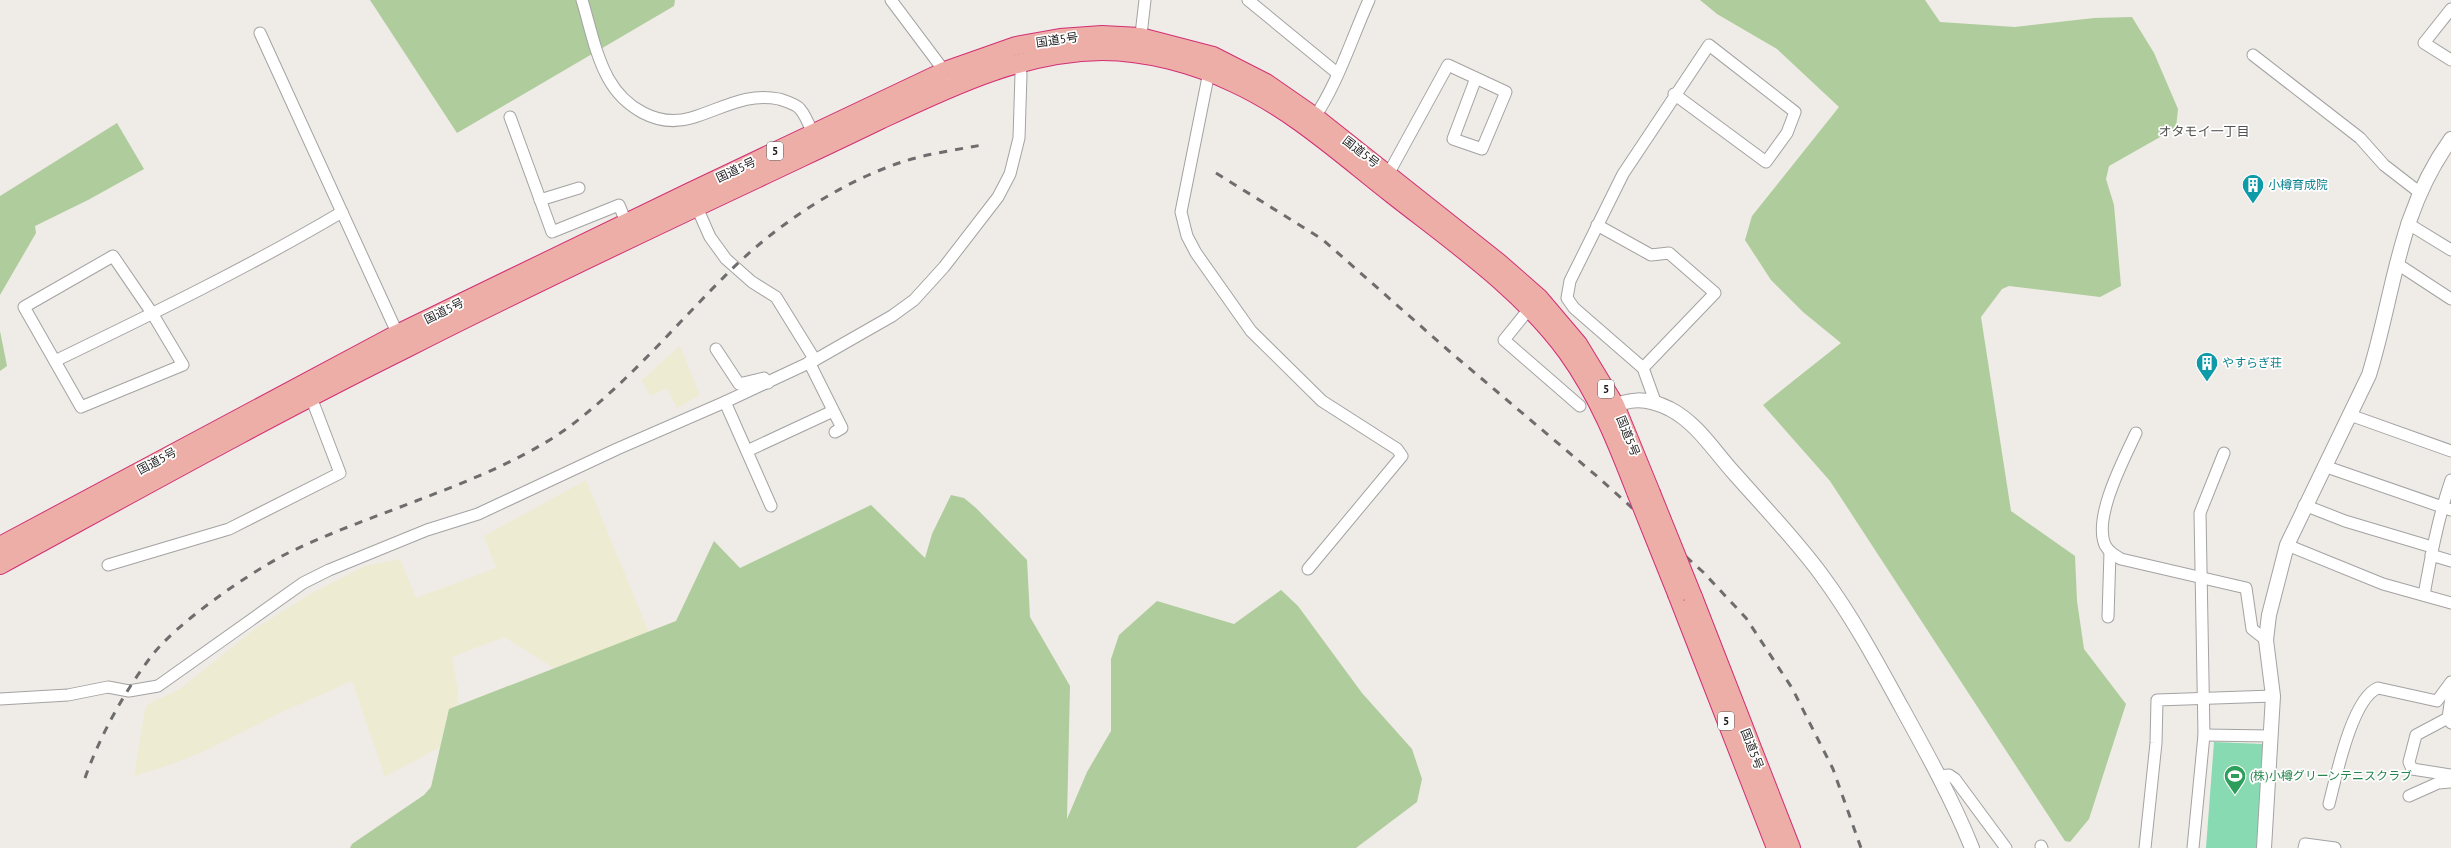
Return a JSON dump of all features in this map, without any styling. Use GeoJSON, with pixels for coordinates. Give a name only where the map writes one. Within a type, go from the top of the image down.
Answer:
{"type":"FeatureCollection","features":[{"type":"Feature","properties":{"kind":"highway","name":"国道5号"},"geometry":{"type":"LineString","coordinates":[[0,546],[401,341],[630,231],[693,199],[950,79],[1016,46],[1060,38],[1102,35],[1211,64],[1266,83],[1311,122],[1385,180],[1498,262],[1534,303],[1578,344],[1609,408],[1685,596],[1791,848]]}},
{"type":"Feature","properties":{"kind":"highway","name":"国道5号"},"geometry":{"type":"LineString","coordinates":[[950,79],[1063,54],[1102,52],[1139,45]]}},
{"type":"Feature","properties":{"kind":"highway","name":"国道5号"},"geometry":{"type":"LineString","coordinates":[[0,566],[308,389]]}},
{"type":"Feature","properties":{"kind":"highway","name":"国道5号"},"geometry":{"type":"LineString","coordinates":[[1685,596],[1776,848]]}},
{"type":"Feature","properties":{"kind":"street"},"geometry":{"type":"LineString","coordinates":[[582,0],[597,51],[608,78],[632,108],[648,117],[690,119],[747,97],[767,96],[786,101],[800,109],[816,141]]}},
{"type":"Feature","properties":{"kind":"street"},"geometry":{"type":"LineString","coordinates":[[891,0],[950,79]]}},
{"type":"Feature","properties":{"kind":"street"},"geometry":{"type":"LineString","coordinates":[[1139,45],[1145,0]]}},
{"type":"Feature","properties":{"kind":"street"},"geometry":{"type":"LineString","coordinates":[[1248,0],[1336,73]]}},
{"type":"Feature","properties":{"kind":"street"},"geometry":{"type":"LineString","coordinates":[[1311,122],[1330,94],[1336,73],[1369,0]]}},
{"type":"Feature","properties":{"kind":"street"},"geometry":{"type":"LineString","coordinates":[[2451,9],[2424,43],[2451,60]]}},
{"type":"Feature","properties":{"kind":"street"},"geometry":{"type":"LineString","coordinates":[[260,33],[401,341]]}},
{"type":"Feature","properties":{"kind":"street"},"geometry":{"type":"LineString","coordinates":[[1656,404],[1643,368],[1574,308],[1567,298],[1570,280],[1623,174],[1674,94],[1709,45],[1795,112],[1787,133],[1766,162],[1674,94]]}},
{"type":"Feature","properties":{"kind":"street"},"geometry":{"type":"LineString","coordinates":[[2253,55],[2360,138],[2384,165],[2419,192]]}},
{"type":"Feature","properties":{"kind":"street"},"geometry":{"type":"LineString","coordinates":[[0,699],[68,695],[108,687],[129,691],[158,686],[303,583],[329,570],[427,530],[478,514],[617,449],[768,383],[812,361],[892,316],[914,300],[944,266],[998,197],[1010,174],[1019,138],[1021,74],[1019,63]]}},
{"type":"Feature","properties":{"kind":"street"},"geometry":{"type":"LineString","coordinates":[[1211,64],[1182,212],[1187,236],[1196,252],[1251,332],[1272,354],[1322,401],[1397,449],[1402,456],[1308,569]]}},
{"type":"Feature","properties":{"kind":"street"},"geometry":{"type":"LineString","coordinates":[[1385,180],[1448,65],[1476,78],[1506,92],[1482,149],[1453,139],[1476,78]]}},
{"type":"Feature","properties":{"kind":"street"},"geometry":{"type":"LineString","coordinates":[[510,117],[552,232],[619,205],[630,231]]}},
{"type":"Feature","properties":{"kind":"street"},"geometry":{"type":"LineString","coordinates":[[2264,848],[2273,696],[2266,640],[2269,615],[2286,545],[2304,505],[2369,375],[2378,347],[2396,263],[2408,223],[2419,192],[2436,160],[2451,140]]}},
{"type":"Feature","properties":{"kind":"street"},"geometry":{"type":"LineString","coordinates":[[540,200],[579,188]]}},
{"type":"Feature","properties":{"kind":"street"},"geometry":{"type":"LineString","coordinates":[[693,199],[710,237],[726,259],[752,282],[776,297],[812,361],[842,428],[835,432]]}},
{"type":"Feature","properties":{"kind":"street"},"geometry":{"type":"LineString","coordinates":[[54,362],[282,247],[342,212]]}},
{"type":"Feature","properties":{"kind":"street"},"geometry":{"type":"LineString","coordinates":[[2408,223],[2451,250]]}},
{"type":"Feature","properties":{"kind":"street"},"geometry":{"type":"LineString","coordinates":[[1597,225],[1650,255],[1669,253],[1715,293],[1643,368]]}},
{"type":"Feature","properties":{"kind":"street"},"geometry":{"type":"LineString","coordinates":[[113,256],[152,313],[183,365],[80,407],[24,307],[113,256]]}},
{"type":"Feature","properties":{"kind":"street"},"geometry":{"type":"LineString","coordinates":[[2396,263],[2451,299]]}},
{"type":"Feature","properties":{"kind":"street"},"geometry":{"type":"LineString","coordinates":[[1534,303],[1504,340],[1580,406]]}},
{"type":"Feature","properties":{"kind":"street"},"geometry":{"type":"LineString","coordinates":[[716,349],[739,384],[764,378],[768,383]]}},
{"type":"Feature","properties":{"kind":"street"},"geometry":{"type":"LineString","coordinates":[[108,565],[229,529],[340,473],[308,389]]}},
{"type":"Feature","properties":{"kind":"street"},"geometry":{"type":"LineString","coordinates":[[1609,408],[1630,399],[1656,404],[1670,410],[1698,430],[1823,577],[1857,628],[1939,776],[1972,848]]}},
{"type":"Feature","properties":{"kind":"street"},"geometry":{"type":"LineString","coordinates":[[725,402],[771,506]]}},
{"type":"Feature","properties":{"kind":"street"},"geometry":{"type":"LineString","coordinates":[[747,452],[833,410]]}},
{"type":"Feature","properties":{"kind":"street"},"geometry":{"type":"LineString","coordinates":[[2350,415],[2451,451]]}},
{"type":"Feature","properties":{"kind":"street"},"geometry":{"type":"LineString","coordinates":[[2136,433],[2112,487],[2105,512],[2102,529],[2105,544],[2110,552],[2121,559],[2201,579],[2246,588],[2252,630],[2266,640]]}},
{"type":"Feature","properties":{"kind":"street"},"geometry":{"type":"LineString","coordinates":[[2193,848],[2204,736],[2202,698],[2200,513],[2224,452]]}},
{"type":"Feature","properties":{"kind":"street"},"geometry":{"type":"LineString","coordinates":[[2324,466],[2446,508]]}},
{"type":"Feature","properties":{"kind":"street"},"geometry":{"type":"LineString","coordinates":[[2424,595],[2431,551],[2446,508],[2451,480]]}},
{"type":"Feature","properties":{"kind":"street"},"geometry":{"type":"LineString","coordinates":[[2304,505],[2344,521],[2431,551],[2451,561]]}},
{"type":"Feature","properties":{"kind":"street"},"geometry":{"type":"LineString","coordinates":[[2286,545],[2383,584],[2451,603]]}},
{"type":"Feature","properties":{"kind":"street"},"geometry":{"type":"LineString","coordinates":[[2108,617],[2110,552]]}},
{"type":"Feature","properties":{"kind":"street"},"geometry":{"type":"LineString","coordinates":[[2329,804],[2343,752],[2360,705],[2371,690],[2378,688],[2437,701],[2451,682]]}},
{"type":"Feature","properties":{"kind":"street"},"geometry":{"type":"LineString","coordinates":[[2145,848],[2156,743],[2157,700],[2273,696]]}},
{"type":"Feature","properties":{"kind":"street"},"geometry":{"type":"LineString","coordinates":[[2451,697],[2449,721],[2416,735],[2409,762],[2412,769],[2451,775]]}},
{"type":"Feature","properties":{"kind":"street"},"geometry":{"type":"LineString","coordinates":[[2204,736],[2270,736]]}},
{"type":"Feature","properties":{"kind":"street"},"geometry":{"type":"LineString","coordinates":[[1939,776],[1949,775],[1955,779],[2006,848]]}},
{"type":"Feature","properties":{"kind":"street"},"geometry":{"type":"LineString","coordinates":[[2409,796],[2438,783],[2451,782]]}},
{"type":"Feature","properties":{"kind":"street"},"geometry":{"type":"LineString","coordinates":[[2304,848],[2305,844],[2335,848]]}},
{"type":"Feature","properties":{"kind":"green space"},"geometry":{"type":"Polygon","coordinates":[[[370,0],[675,0],[674,6],[457,133],[370,0]]]}},
{"type":"Feature","properties":{"kind":"green space"},"geometry":{"type":"Polygon","coordinates":[[[1700,0],[1925,0],[1940,22],[2015,27],[2094,18],[2132,17],[2154,53],[2178,109],[2176,128],[2109,166],[2106,179],[2114,205],[2121,286],[2100,297],[2009,286],[2002,289],[1981,317],[2011,511],[2075,556],[2077,601],[2084,649],[2126,704],[2089,819],[2070,842],[2065,841],[1830,481],[1763,405],[1841,343],[1803,312],[1771,280],[1745,240],[1752,216],[1839,107],[1777,49],[1717,14],[1700,0]]]}},
{"type":"Feature","properties":{"kind":"green space"},"geometry":{"type":"Polygon","coordinates":[[[117,123],[144,169],[88,200],[35,226],[36,233],[0,295],[0,196],[117,123]]]}},
{"type":"Feature","properties":{"kind":"green space"},"geometry":{"type":"Polygon","coordinates":[[[0,331],[7,366],[0,371],[0,331]]]}},
{"type":"Feature","properties":{"kind":"green space"},"geometry":{"type":"Polygon","coordinates":[[[680,346],[700,395],[677,408],[667,388],[650,396],[642,380],[680,346]]]}},
{"type":"Feature","properties":{"kind":"green space"},"geometry":{"type":"Polygon","coordinates":[[[586,480],[650,635],[567,676],[504,637],[452,657],[458,691],[455,739],[385,777],[352,681],[282,712],[207,750],[172,764],[134,776],[145,709],[150,703],[180,689],[256,628],[312,593],[365,566],[400,559],[416,598],[496,568],[484,536],[586,480]]]}},
{"type":"Feature","properties":{"kind":"green space"},"geometry":{"type":"Polygon","coordinates":[[[951,495],[964,498],[976,508],[1027,560],[1030,617],[1070,686],[1067,819],[1087,772],[1111,731],[1111,659],[1119,635],[1157,601],[1234,624],[1281,590],[1298,606],[1362,693],[1412,749],[1422,779],[1417,802],[1356,848],[350,848],[352,844],[424,795],[431,787],[449,709],[676,621],[714,541],[740,568],[871,505],[925,558],[932,534],[951,495]]]}},
{"type":"Feature","properties":{"kind":"green space","name":"(株)小樽グリーンテニスクラブ"},"geometry":{"type":"Polygon","coordinates":[[[2214,742],[2263,744],[2258,848],[2206,848],[2214,742]]]}},
{"type":"Feature","properties":{"kind":"railway"},"geometry":{"type":"LineString","coordinates":[[85,778],[113,716],[150,658],[176,630],[212,601],[250,575],[300,547],[349,526],[495,469],[551,439],[569,427],[613,390],[750,252],[789,221],[831,194],[854,182],[899,163],[930,155],[982,145]]}},
{"type":"Feature","properties":{"kind":"railway"},"geometry":{"type":"LineString","coordinates":[[1216,173],[1322,239],[1449,351],[1599,478],[1703,572],[1746,618],[1792,688],[1833,769],[1861,848]]}},
{"type":"Feature","properties":{"kind":"place","name":"小樽育成院"},"geometry":{"type":"Point","coordinates":[2253,204]}},
{"type":"Feature","properties":{"kind":"place","name":"やすらぎ荘"},"geometry":{"type":"Point","coordinates":[2207,382]}},
{"type":"Feature","properties":{"kind":"place","name":"(株)小樽グリーンテニスクラブ"},"geometry":{"type":"Point","coordinates":[2235,796]}},
{"type":"Feature","properties":{"kind":"district","name":"オタモイ一丁目"},"geometry":{"type":"Point","coordinates":[2204,131]}}]}
